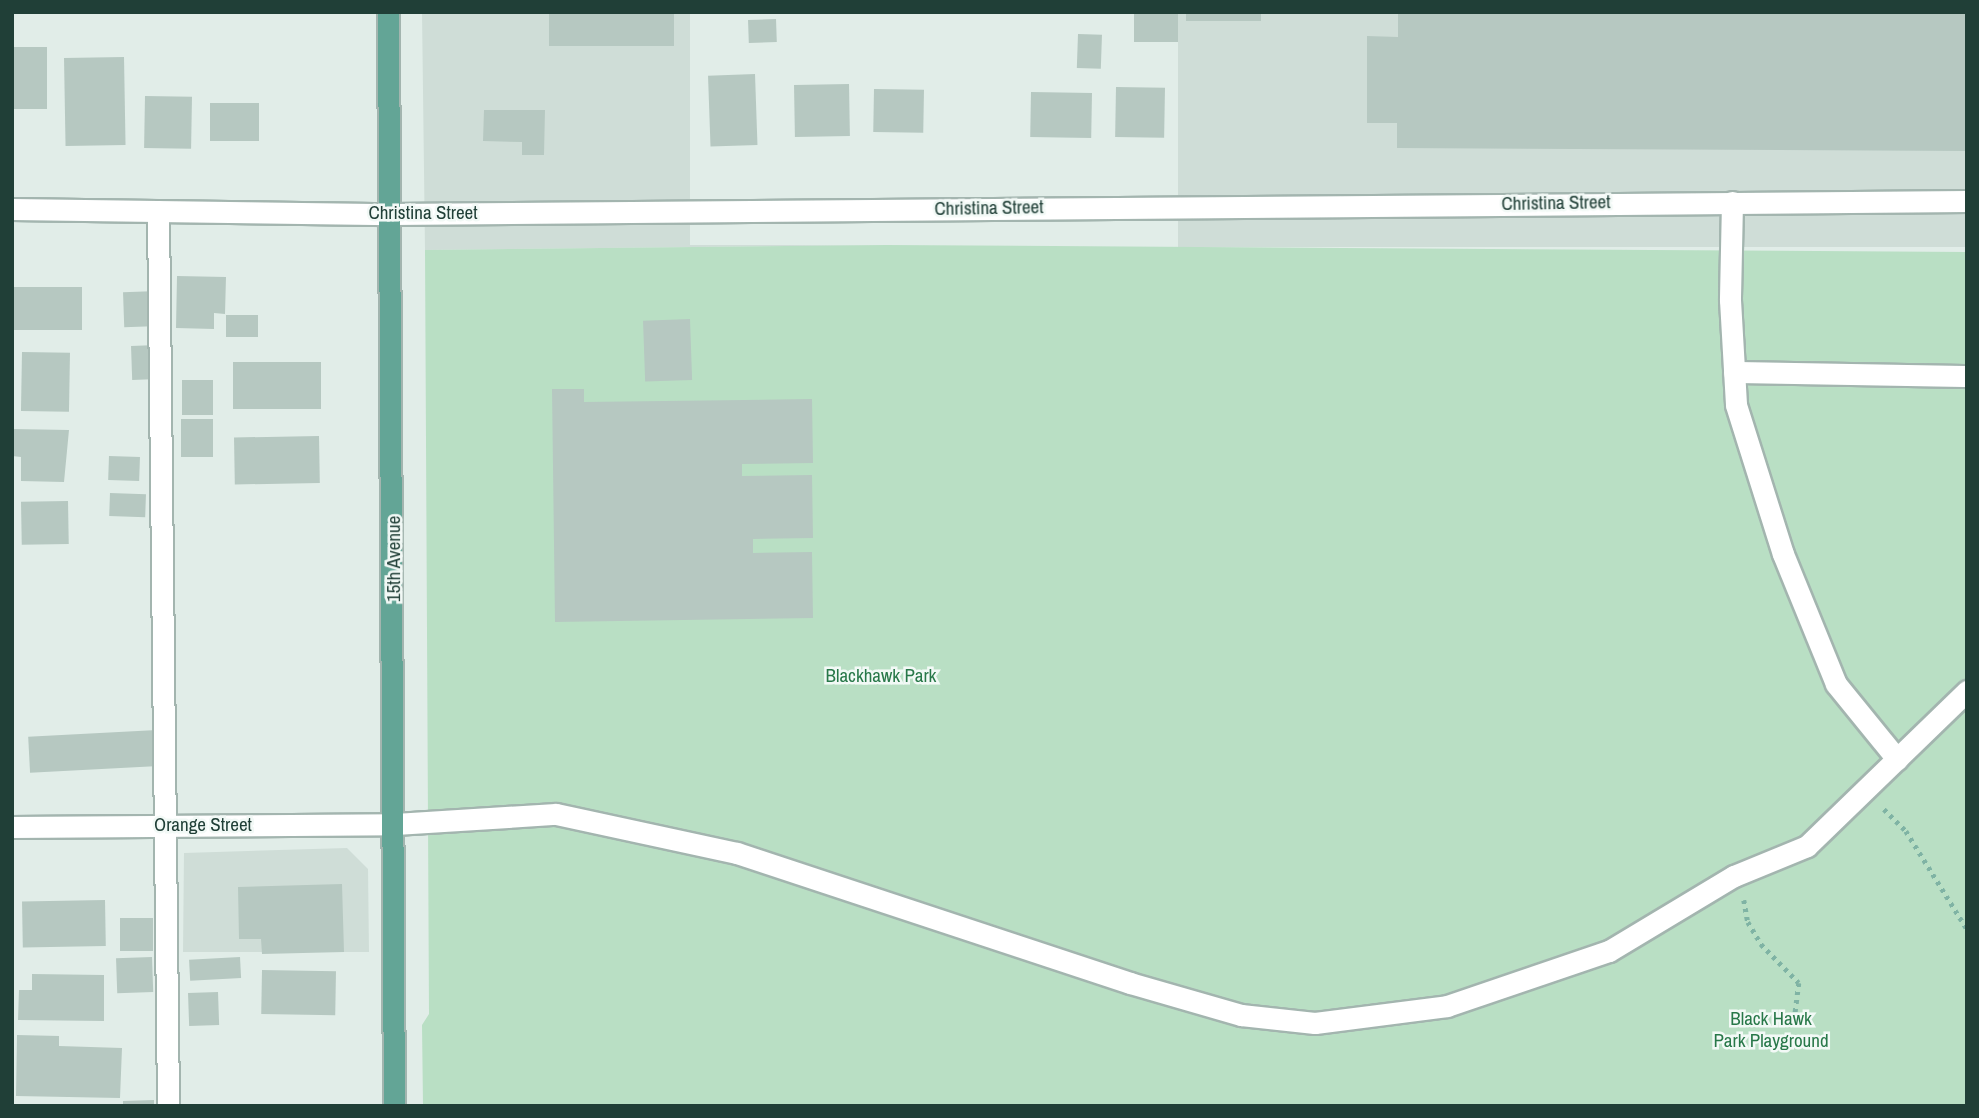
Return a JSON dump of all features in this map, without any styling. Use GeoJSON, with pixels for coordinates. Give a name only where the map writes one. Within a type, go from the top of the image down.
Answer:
{"type":"FeatureCollection","features":[{"type":"Feature","properties":{"kind":"main road","name":"15th Avenue"},"geometry":{"type":"LineString","coordinates":[[388,12],[392,214],[394,1106]]}},
{"type":"Feature","properties":{"kind":"street","name":"Christina Street"},"geometry":{"type":"LineString","coordinates":[[12,209],[392,214],[1967,201]]}},
{"type":"Feature","properties":{"kind":"street"},"geometry":{"type":"LineString","coordinates":[[1732,202],[1730,300],[1736,405],[1783,554],[1836,684],[1897,759]]}},
{"type":"Feature","properties":{"kind":"street"},"geometry":{"type":"LineString","coordinates":[[158,211],[168,826],[168,1106]]}},
{"type":"Feature","properties":{"kind":"street"},"geometry":{"type":"LineString","coordinates":[[1734,372],[1967,376]]}},
{"type":"Feature","properties":{"kind":"street","name":"Orange Street"},"geometry":{"type":"LineString","coordinates":[[12,827],[395,824],[556,814],[737,853],[1130,983],[1241,1015],[1315,1023],[1447,1006],[1609,951],[1742,873],[1807,846],[1967,691]]}},
{"type":"Feature","properties":{"kind":"path"},"geometry":{"type":"LineString","coordinates":[[1866,789],[1906,831],[1967,929]]}},
{"type":"Feature","properties":{"kind":"path"},"geometry":{"type":"LineString","coordinates":[[1742,873],[1748,922],[1761,944],[1799,983],[1794,1023]]}},
{"type":"Feature","properties":{"kind":"shaded area"},"geometry":{"type":"Polygon","coordinates":[[[422,12],[690,12],[690,245],[886,245],[425,250],[422,12]]]}},
{"type":"Feature","properties":{"kind":"shaded area"},"geometry":{"type":"Polygon","coordinates":[[[1178,12],[1967,12],[1967,247],[1178,247],[1178,12]]]}},
{"type":"Feature","properties":{"kind":"shaded area"},"geometry":{"type":"Polygon","coordinates":[[[347,848],[368,869],[369,952],[183,952],[184,853],[347,848]]]}},
{"type":"Feature","properties":{"kind":"green space","name":"Blackhawk Park"},"geometry":{"type":"Polygon","coordinates":[[[886,245],[1967,252],[1967,1106],[423,1106],[422,1025],[429,1014],[425,250],[886,245]]]}},
{"type":"Feature","properties":{"kind":"building"},"geometry":{"type":"Polygon","coordinates":[[[549,12],[674,12],[674,46],[549,46],[549,12]]]}},
{"type":"Feature","properties":{"kind":"building"},"geometry":{"type":"Polygon","coordinates":[[[1134,12],[1178,12],[1178,42],[1134,42],[1134,12]]]}},
{"type":"Feature","properties":{"kind":"building"},"geometry":{"type":"Polygon","coordinates":[[[1186,12],[1261,12],[1261,21],[1186,21],[1186,12]]]}},
{"type":"Feature","properties":{"kind":"building"},"geometry":{"type":"Polygon","coordinates":[[[1398,12],[1967,12],[1967,151],[1397,148],[1397,123],[1367,123],[1367,36],[1398,37],[1398,12]]]}},
{"type":"Feature","properties":{"kind":"building"},"geometry":{"type":"Polygon","coordinates":[[[776,19],[777,42],[749,43],[748,20],[776,19]]]}},
{"type":"Feature","properties":{"kind":"building"},"geometry":{"type":"Polygon","coordinates":[[[1078,34],[1102,35],[1101,69],[1077,68],[1078,34]]]}},
{"type":"Feature","properties":{"kind":"building"},"geometry":{"type":"Polygon","coordinates":[[[12,47],[47,47],[47,109],[12,109],[12,47]]]}},
{"type":"Feature","properties":{"kind":"building"},"geometry":{"type":"Polygon","coordinates":[[[124,57],[126,145],[66,146],[64,58],[124,57]]]}},
{"type":"Feature","properties":{"kind":"building"},"geometry":{"type":"Polygon","coordinates":[[[755,74],[757,145],[711,147],[708,76],[755,74]]]}},
{"type":"Feature","properties":{"kind":"building"},"geometry":{"type":"Polygon","coordinates":[[[849,84],[850,136],[795,137],[794,85],[849,84]]]}},
{"type":"Feature","properties":{"kind":"building"},"geometry":{"type":"Polygon","coordinates":[[[1116,87],[1165,88],[1164,138],[1115,137],[1116,87]]]}},
{"type":"Feature","properties":{"kind":"building"},"geometry":{"type":"Polygon","coordinates":[[[874,89],[924,90],[923,133],[873,132],[874,89]]]}},
{"type":"Feature","properties":{"kind":"building"},"geometry":{"type":"Polygon","coordinates":[[[1031,92],[1092,93],[1091,138],[1030,137],[1031,92]]]}},
{"type":"Feature","properties":{"kind":"building"},"geometry":{"type":"Polygon","coordinates":[[[145,96],[192,97],[191,149],[144,148],[145,96]]]}},
{"type":"Feature","properties":{"kind":"building"},"geometry":{"type":"Polygon","coordinates":[[[210,103],[259,103],[259,141],[210,141],[210,103]]]}},
{"type":"Feature","properties":{"kind":"building"},"geometry":{"type":"Polygon","coordinates":[[[484,110],[545,110],[544,155],[522,155],[522,142],[483,141],[484,110]]]}},
{"type":"Feature","properties":{"kind":"building"},"geometry":{"type":"Polygon","coordinates":[[[177,276],[226,277],[225,314],[214,313],[214,329],[176,328],[177,276]]]}},
{"type":"Feature","properties":{"kind":"building"},"geometry":{"type":"Polygon","coordinates":[[[12,287],[82,287],[82,330],[12,330],[12,287]]]}},
{"type":"Feature","properties":{"kind":"building"},"geometry":{"type":"Polygon","coordinates":[[[158,291],[159,326],[124,327],[123,292],[158,291]]]}},
{"type":"Feature","properties":{"kind":"building"},"geometry":{"type":"Polygon","coordinates":[[[226,315],[258,315],[258,337],[226,337],[226,315]]]}},
{"type":"Feature","properties":{"kind":"building"},"geometry":{"type":"Polygon","coordinates":[[[690,319],[692,380],[645,382],[643,321],[690,319]]]}},
{"type":"Feature","properties":{"kind":"building"},"geometry":{"type":"Polygon","coordinates":[[[157,345],[158,379],[132,380],[131,346],[157,345]]]}},
{"type":"Feature","properties":{"kind":"building"},"geometry":{"type":"Polygon","coordinates":[[[22,352],[70,353],[69,412],[21,411],[22,352]]]}},
{"type":"Feature","properties":{"kind":"building"},"geometry":{"type":"Polygon","coordinates":[[[233,362],[321,362],[321,409],[233,409],[233,362]]]}},
{"type":"Feature","properties":{"kind":"building"},"geometry":{"type":"Polygon","coordinates":[[[182,380],[213,380],[213,415],[182,415],[182,380]]]}},
{"type":"Feature","properties":{"kind":"building"},"geometry":{"type":"Polygon","coordinates":[[[552,389],[584,389],[584,402],[812,399],[813,463],[742,464],[742,476],[812,475],[813,538],[753,539],[753,553],[812,552],[813,618],[555,622],[552,389]]]}},
{"type":"Feature","properties":{"kind":"building"},"geometry":{"type":"Polygon","coordinates":[[[181,419],[213,419],[213,457],[181,457],[181,419]]]}},
{"type":"Feature","properties":{"kind":"building"},"geometry":{"type":"Polygon","coordinates":[[[12,429],[69,430],[64,482],[21,481],[21,457],[12,456],[12,429]]]}},
{"type":"Feature","properties":{"kind":"building"},"geometry":{"type":"Polygon","coordinates":[[[319,436],[320,483],[235,484],[234,437],[319,436]]]}},
{"type":"Feature","properties":{"kind":"building"},"geometry":{"type":"Polygon","coordinates":[[[109,456],[140,457],[139,481],[108,480],[109,456]]]}},
{"type":"Feature","properties":{"kind":"building"},"geometry":{"type":"Polygon","coordinates":[[[110,493],[146,494],[145,517],[109,516],[110,493]]]}},
{"type":"Feature","properties":{"kind":"building"},"geometry":{"type":"Polygon","coordinates":[[[68,501],[69,544],[22,545],[21,502],[68,501]]]}},
{"type":"Feature","properties":{"kind":"building"},"geometry":{"type":"Polygon","coordinates":[[[157,730],[159,766],[30,773],[28,737],[157,730]]]}},
{"type":"Feature","properties":{"kind":"building"},"geometry":{"type":"Polygon","coordinates":[[[342,884],[344,952],[262,954],[261,939],[239,939],[238,887],[342,884]]]}},
{"type":"Feature","properties":{"kind":"building"},"geometry":{"type":"Polygon","coordinates":[[[105,900],[106,946],[23,947],[22,901],[105,900]]]}},
{"type":"Feature","properties":{"kind":"building"},"geometry":{"type":"Polygon","coordinates":[[[120,918],[153,918],[153,951],[120,951],[120,918]]]}},
{"type":"Feature","properties":{"kind":"building"},"geometry":{"type":"Polygon","coordinates":[[[152,957],[153,992],[117,993],[116,958],[152,957]]]}},
{"type":"Feature","properties":{"kind":"building"},"geometry":{"type":"Polygon","coordinates":[[[240,957],[241,978],[190,981],[189,960],[240,957]]]}},
{"type":"Feature","properties":{"kind":"building"},"geometry":{"type":"Polygon","coordinates":[[[262,970],[336,971],[335,1015],[261,1014],[262,970]]]}},
{"type":"Feature","properties":{"kind":"building"},"geometry":{"type":"Polygon","coordinates":[[[32,974],[104,975],[104,1021],[18,1020],[19,990],[32,990],[32,974]]]}},
{"type":"Feature","properties":{"kind":"building"},"geometry":{"type":"Polygon","coordinates":[[[218,992],[219,1025],[189,1026],[188,993],[218,992]]]}},
{"type":"Feature","properties":{"kind":"building"},"geometry":{"type":"Polygon","coordinates":[[[17,1035],[59,1036],[59,1046],[122,1048],[120,1098],[16,1096],[17,1035]]]}},
{"type":"Feature","properties":{"kind":"building"},"geometry":{"type":"Polygon","coordinates":[[[154,1100],[154,1106],[123,1106],[123,1101],[154,1100]]]}},
{"type":"Feature","properties":{"kind":"park label","name":"Black Hawk Park Playground"},"geometry":{"type":"Point","coordinates":[1771,1030]}}]}
